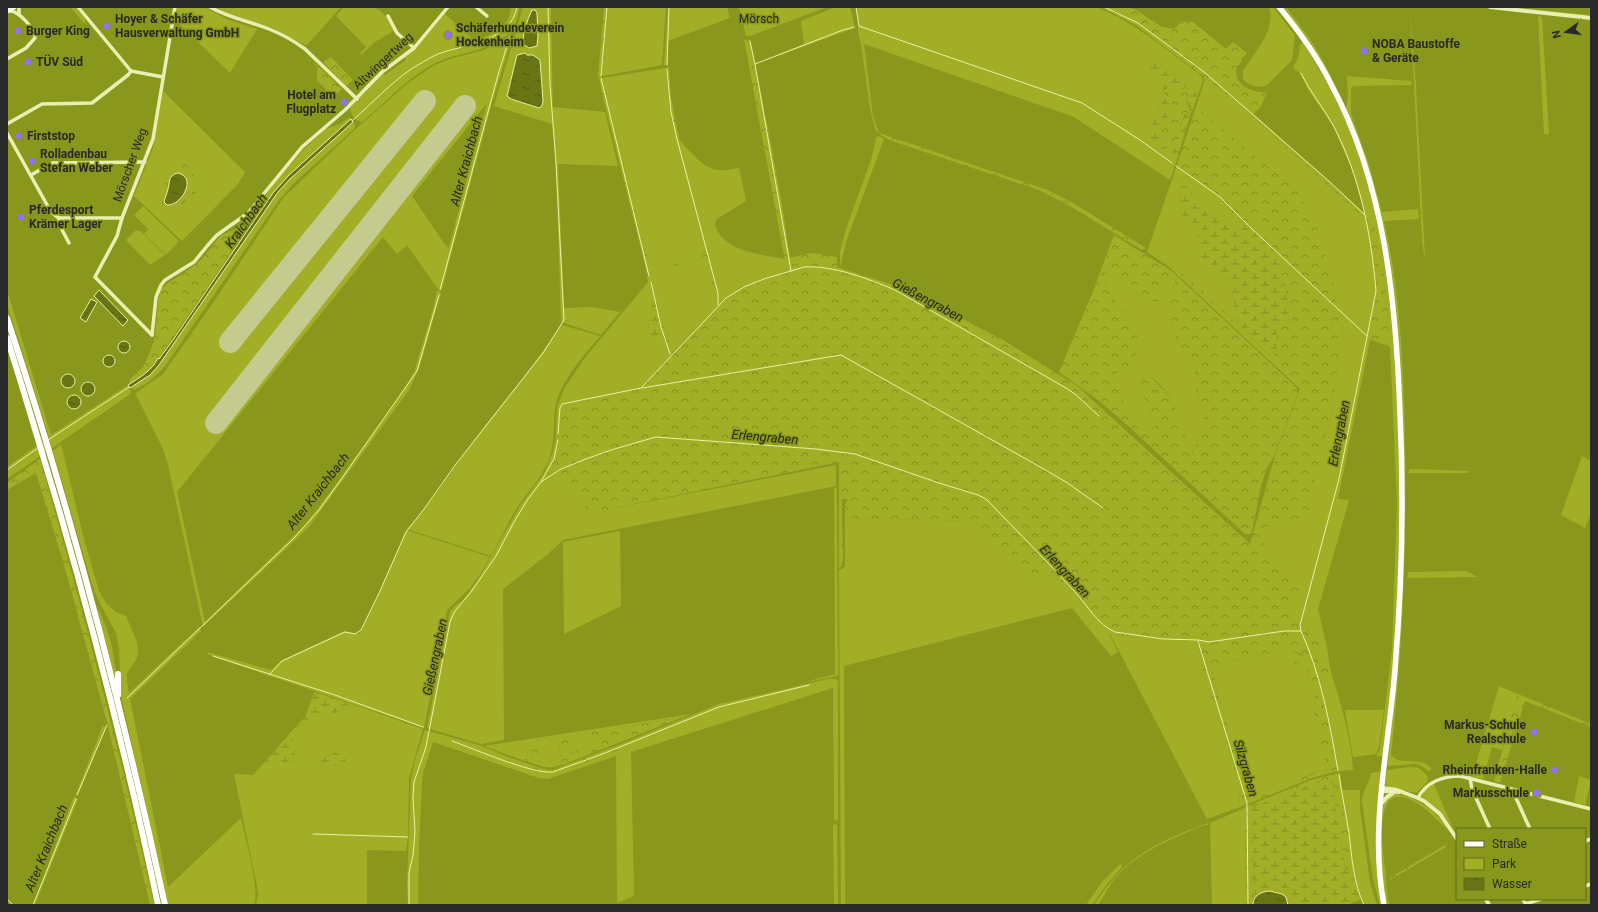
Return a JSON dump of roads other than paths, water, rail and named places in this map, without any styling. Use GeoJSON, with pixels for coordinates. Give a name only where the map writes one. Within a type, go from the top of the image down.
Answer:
{"type":"FeatureCollection","features":[{"type":"Feature","properties":{"kind":"highway"},"geometry":{"type":"LineString","coordinates":[[7,318],[103,669],[129,773],[158,905]]}},
{"type":"Feature","properties":{"kind":"highway"},"geometry":{"type":"LineString","coordinates":[[7,338],[41,438],[51,457],[87,583],[119,707],[165,905]]}},
{"type":"Feature","properties":{"kind":"highway"},"geometry":{"type":"LineString","coordinates":[[87,583],[97,604]]}},
{"type":"Feature","properties":{"kind":"highway"},"geometry":{"type":"LineString","coordinates":[[118,674],[119,707]]}},
{"type":"Feature","properties":{"kind":"main road"},"geometry":{"type":"LineString","coordinates":[[8,11],[14,7]]}},
{"type":"Feature","properties":{"kind":"main road"},"geometry":{"type":"LineString","coordinates":[[1279,7],[1301,35],[1322,68],[1337,95],[1352,128],[1372,189],[1389,275],[1400,396],[1402,553],[1395,671],[1378,834],[1381,885],[1384,905]]}},
{"type":"Feature","properties":{"kind":"street"},"geometry":{"type":"LineString","coordinates":[[19,14],[20,7]]}},
{"type":"Feature","properties":{"kind":"street"},"geometry":{"type":"LineString","coordinates":[[80,7],[131,71],[163,77]]}},
{"type":"Feature","properties":{"kind":"street","name":"Mörscher Weg"},"geometry":{"type":"LineString","coordinates":[[95,277],[117,236],[122,218],[153,139],[175,7]]}},
{"type":"Feature","properties":{"kind":"street"},"geometry":{"type":"LineString","coordinates":[[210,7],[226,15],[270,29],[296,42],[357,98]]}},
{"type":"Feature","properties":{"kind":"street","name":"Altwingertweg"},"geometry":{"type":"LineString","coordinates":[[95,277],[152,335],[156,297],[165,280],[194,262],[217,235],[248,213],[302,147],[345,110],[382,72],[414,48],[448,7]]}},
{"type":"Feature","properties":{"kind":"street"},"geometry":{"type":"LineString","coordinates":[[476,7],[487,16]]}},
{"type":"Feature","properties":{"kind":"street"},"geometry":{"type":"LineString","coordinates":[[1490,7],[1591,18]]}},
{"type":"Feature","properties":{"kind":"street"},"geometry":{"type":"LineString","coordinates":[[7,60],[26,48],[35,38],[34,32],[19,14],[15,11],[8,11]]}},
{"type":"Feature","properties":{"kind":"street"},"geometry":{"type":"LineString","coordinates":[[388,16],[397,33],[414,48]]}},
{"type":"Feature","properties":{"kind":"street"},"geometry":{"type":"LineString","coordinates":[[7,124],[42,104],[92,103],[131,71]]}},
{"type":"Feature","properties":{"kind":"street"},"geometry":{"type":"LineString","coordinates":[[7,134],[51,212],[59,218],[122,218]]}},
{"type":"Feature","properties":{"kind":"street"},"geometry":{"type":"LineString","coordinates":[[31,175],[52,163],[144,162]]}},
{"type":"Feature","properties":{"kind":"street"},"geometry":{"type":"LineString","coordinates":[[59,218],[59,224],[69,243]]}},
{"type":"Feature","properties":{"kind":"street"},"geometry":{"type":"LineString","coordinates":[[1418,798],[1424,787],[1433,782],[1455,776],[1470,778],[1590,809],[1591,803]]}},
{"type":"Feature","properties":{"kind":"street"},"geometry":{"type":"LineString","coordinates":[[1470,778],[1472,789],[1490,828]]}},
{"type":"Feature","properties":{"kind":"street"},"geometry":{"type":"LineString","coordinates":[[1382,788],[1397,790],[1418,798],[1440,814],[1456,838]]}},
{"type":"Feature","properties":{"kind":"street"},"geometry":{"type":"LineString","coordinates":[[1382,788],[1385,791],[1393,793]]}},
{"type":"Feature","properties":{"kind":"street"},"geometry":{"type":"LineString","coordinates":[[1517,790],[1516,798],[1530,828]]}},
{"type":"Feature","properties":{"kind":"street"},"geometry":{"type":"LineString","coordinates":[[1381,804],[1389,795],[1399,792]]}},
{"type":"Feature","properties":{"kind":"street"},"geometry":{"type":"LineString","coordinates":[[1526,904],[1538,900]]}},
{"type":"Feature","properties":{"kind":"water"},"geometry":{"type":"Polygon","coordinates":[[[532,10],[535,10],[537,13],[538,35],[537,46],[529,48],[523,44],[523,40],[528,18],[532,10]]]}},
{"type":"Feature","properties":{"kind":"water"},"geometry":{"type":"Polygon","coordinates":[[[525,53],[527,55],[533,55],[540,60],[543,101],[542,106],[539,108],[511,99],[507,96],[517,55],[525,53]]]}},
{"type":"Feature","properties":{"kind":"water"},"geometry":{"type":"Polygon","coordinates":[[[351,119],[353,122],[290,179],[278,192],[159,365],[150,375],[130,388],[128,385],[141,377],[153,366],[173,340],[273,193],[288,176],[351,119]]]}},
{"type":"Feature","properties":{"kind":"water"},"geometry":{"type":"Polygon","coordinates":[[[177,173],[183,175],[186,179],[186,190],[178,201],[167,205],[164,202],[170,180],[174,174],[177,173]]]}},
{"type":"Feature","properties":{"kind":"water"},"geometry":{"type":"Polygon","coordinates":[[[99,290],[128,320],[123,326],[94,296],[99,290]]]}},
{"type":"Feature","properties":{"kind":"water"},"geometry":{"type":"Polygon","coordinates":[[[91,299],[97,302],[86,322],[80,318],[91,299]]]}},
{"type":"Feature","properties":{"kind":"water"},"geometry":{"type":"Polygon","coordinates":[[[122,341],[126,341],[130,347],[126,353],[122,353],[118,349],[118,345],[122,341]]]}},
{"type":"Feature","properties":{"kind":"water"},"geometry":{"type":"Polygon","coordinates":[[[107,355],[111,355],[115,361],[111,367],[107,367],[103,363],[103,359],[107,355]]]}},
{"type":"Feature","properties":{"kind":"water"},"geometry":{"type":"Polygon","coordinates":[[[65,374],[71,374],[75,378],[75,384],[71,388],[65,388],[61,384],[61,378],[65,374]]]}},
{"type":"Feature","properties":{"kind":"water"},"geometry":{"type":"Polygon","coordinates":[[[85,382],[91,382],[95,386],[95,392],[91,396],[85,396],[81,392],[81,386],[85,382]]]}},
{"type":"Feature","properties":{"kind":"water"},"geometry":{"type":"Polygon","coordinates":[[[71,395],[77,395],[81,399],[81,405],[77,409],[71,409],[67,405],[67,399],[71,395]]]}},
{"type":"Feature","properties":{"kind":"water"},"geometry":{"type":"Polygon","coordinates":[[[1270,891],[1282,894],[1286,897],[1288,905],[1253,905],[1256,896],[1270,891]]]}},
{"type":"Feature","properties":{"kind":"waterway","name":"Kraichbach"},"geometry":{"type":"LineString","coordinates":[[352,121],[411,69],[438,54],[473,44],[496,35],[506,28],[513,19],[517,7]]}},
{"type":"Feature","properties":{"kind":"waterway"},"geometry":{"type":"LineString","coordinates":[[269,675],[282,661],[345,632],[355,634],[361,630],[406,532],[456,464],[543,353],[564,320],[556,163],[550,84],[548,7]]}},
{"type":"Feature","properties":{"kind":"waterway"},"geometry":{"type":"LineString","coordinates":[[601,76],[607,7]]}},
{"type":"Feature","properties":{"kind":"waterway"},"geometry":{"type":"LineString","coordinates":[[667,65],[669,7]]}},
{"type":"Feature","properties":{"kind":"waterway"},"geometry":{"type":"LineString","coordinates":[[856,7],[859,26],[1082,103],[1140,140],[1172,163]]}},
{"type":"Feature","properties":{"kind":"waterway"},"geometry":{"type":"LineString","coordinates":[[1104,7],[1138,23],[1204,72],[1330,182],[1365,215]]}},
{"type":"Feature","properties":{"kind":"waterway"},"geometry":{"type":"LineString","coordinates":[[791,271],[755,64],[854,27]]}},
{"type":"Feature","properties":{"kind":"waterway","name":"Kraichbach"},"geometry":{"type":"LineString","coordinates":[[505,28],[509,33]]}},
{"type":"Feature","properties":{"kind":"waterway","name":"Alter Kraichbach"},"geometry":{"type":"LineString","coordinates":[[440,290],[498,75],[510,36]]}},
{"type":"Feature","properties":{"kind":"waterway"},"geometry":{"type":"LineString","coordinates":[[750,41],[755,64]]}},
{"type":"Feature","properties":{"kind":"waterway"},"geometry":{"type":"LineString","coordinates":[[667,70],[671,112],[718,293],[718,305]]}},
{"type":"Feature","properties":{"kind":"waterway","name":"Erlengraben"},"geometry":{"type":"LineString","coordinates":[[541,482],[561,469],[586,459],[656,437],[816,449],[855,454],[986,499],[1064,580],[1098,620],[1103,625],[1115,632],[1163,639],[1198,640],[1209,642],[1284,631],[1301,631],[1300,625],[1339,479],[1376,291],[1371,248],[1363,205],[1350,164],[1333,125],[1308,87],[1301,73]]}},
{"type":"Feature","properties":{"kind":"waterway"},"geometry":{"type":"LineString","coordinates":[[601,78],[649,276]]}},
{"type":"Feature","properties":{"kind":"waterway"},"geometry":{"type":"LineString","coordinates":[[1176,166],[1220,197],[1252,229],[1367,336]]}},
{"type":"Feature","properties":{"kind":"waterway","name":"Gießengraben"},"geometry":{"type":"LineString","coordinates":[[558,434],[560,408],[562,404],[641,388],[726,298],[744,287],[764,279],[804,267],[838,270],[874,281],[895,290],[1066,388],[1075,394],[1099,416]]}},
{"type":"Feature","properties":{"kind":"waterway"},"geometry":{"type":"LineString","coordinates":[[651,282],[661,327],[670,354]]}},
{"type":"Feature","properties":{"kind":"waterway","name":"Alter Kraichbach"},"geometry":{"type":"LineString","coordinates":[[127,698],[294,538],[319,510],[417,371],[439,295]]}},
{"type":"Feature","properties":{"kind":"waterway"},"geometry":{"type":"LineString","coordinates":[[642,388],[841,355],[1066,482],[1103,508]]}},
{"type":"Feature","properties":{"kind":"waterway","name":"Kraichbach"},"geometry":{"type":"LineString","coordinates":[[48,440],[129,387]]}},
{"type":"Feature","properties":{"kind":"waterway","name":"Gießengraben"},"geometry":{"type":"LineString","coordinates":[[409,905],[409,873],[413,855],[415,832],[413,798],[414,782],[426,747],[450,622],[455,611],[471,592],[496,556],[514,522],[528,499],[541,482],[554,459],[558,440]]}},
{"type":"Feature","properties":{"kind":"waterway","name":"Kraichbach"},"geometry":{"type":"LineString","coordinates":[[7,470],[38,448]]}},
{"type":"Feature","properties":{"kind":"waterway"},"geometry":{"type":"LineString","coordinates":[[1301,631],[1319,682],[1328,718],[1338,771]]}},
{"type":"Feature","properties":{"kind":"waterway","name":"Silzgraben"},"geometry":{"type":"LineString","coordinates":[[1198,641],[1247,803],[1248,905]]}},
{"type":"Feature","properties":{"kind":"waterway"},"geometry":{"type":"LineString","coordinates":[[213,656],[335,695],[423,727]]}},
{"type":"Feature","properties":{"kind":"waterway"},"geometry":{"type":"LineString","coordinates":[[452,741],[517,765],[543,772],[553,772],[605,753],[719,707],[809,685]]}},
{"type":"Feature","properties":{"kind":"waterway","name":"Alter Kraichbach"},"geometry":{"type":"LineString","coordinates":[[77,795],[107,725]]}},
{"type":"Feature","properties":{"kind":"waterway"},"geometry":{"type":"LineString","coordinates":[[1339,775],[1357,887],[1364,905]]}},
{"type":"Feature","properties":{"kind":"waterway","name":"Alter Kraichbach"},"geometry":{"type":"LineString","coordinates":[[33,905],[76,799]]}},
{"type":"Feature","properties":{"kind":"waterway"},"geometry":{"type":"LineString","coordinates":[[313,834],[408,837]]}},
{"type":"Feature","properties":{"kind":"waterway","name":"Alter Kraichbach"},"geometry":{"type":"LineString","coordinates":[[7,899],[13,905]]}},
{"type":"Feature","properties":{"kind":"place","name":"Hoyer & Schäfer Hausverwaltung GmbH"},"geometry":{"type":"Point","coordinates":[107,26]}},
{"type":"Feature","properties":{"kind":"place","name":"Burger King"},"geometry":{"type":"Point","coordinates":[18,31]}},
{"type":"Feature","properties":{"kind":"place","name":"Schäferhundeverein Hockenheim"},"geometry":{"type":"Point","coordinates":[448,35]}},
{"type":"Feature","properties":{"kind":"place","name":"NOBA Baustoffe & Geräte"},"geometry":{"type":"Point","coordinates":[1364,51]}},
{"type":"Feature","properties":{"kind":"place","name":"TÜV Süd"},"geometry":{"type":"Point","coordinates":[28,62]}},
{"type":"Feature","properties":{"kind":"place","name":"Hotel am Flugplatz"},"geometry":{"type":"Point","coordinates":[344,102]}},
{"type":"Feature","properties":{"kind":"place","name":"Firststop"},"geometry":{"type":"Point","coordinates":[19,136]}},
{"type":"Feature","properties":{"kind":"place","name":"Rolladenbau Stefan Weber"},"geometry":{"type":"Point","coordinates":[32,161]}},
{"type":"Feature","properties":{"kind":"place","name":"Pferdesport Krämer Lager"},"geometry":{"type":"Point","coordinates":[21,217]}},
{"type":"Feature","properties":{"kind":"place","name":"Markus-Schule Realschule"},"geometry":{"type":"Point","coordinates":[1534,732]}},
{"type":"Feature","properties":{"kind":"place","name":"Rheinfranken-Halle"},"geometry":{"type":"Point","coordinates":[1555,770]}},
{"type":"Feature","properties":{"kind":"place","name":"Markusschule"},"geometry":{"type":"Point","coordinates":[1537,793]}},
{"type":"Feature","properties":{"kind":"park label","name":"Mörsch"},"geometry":{"type":"Point","coordinates":[759,19]}}]}
